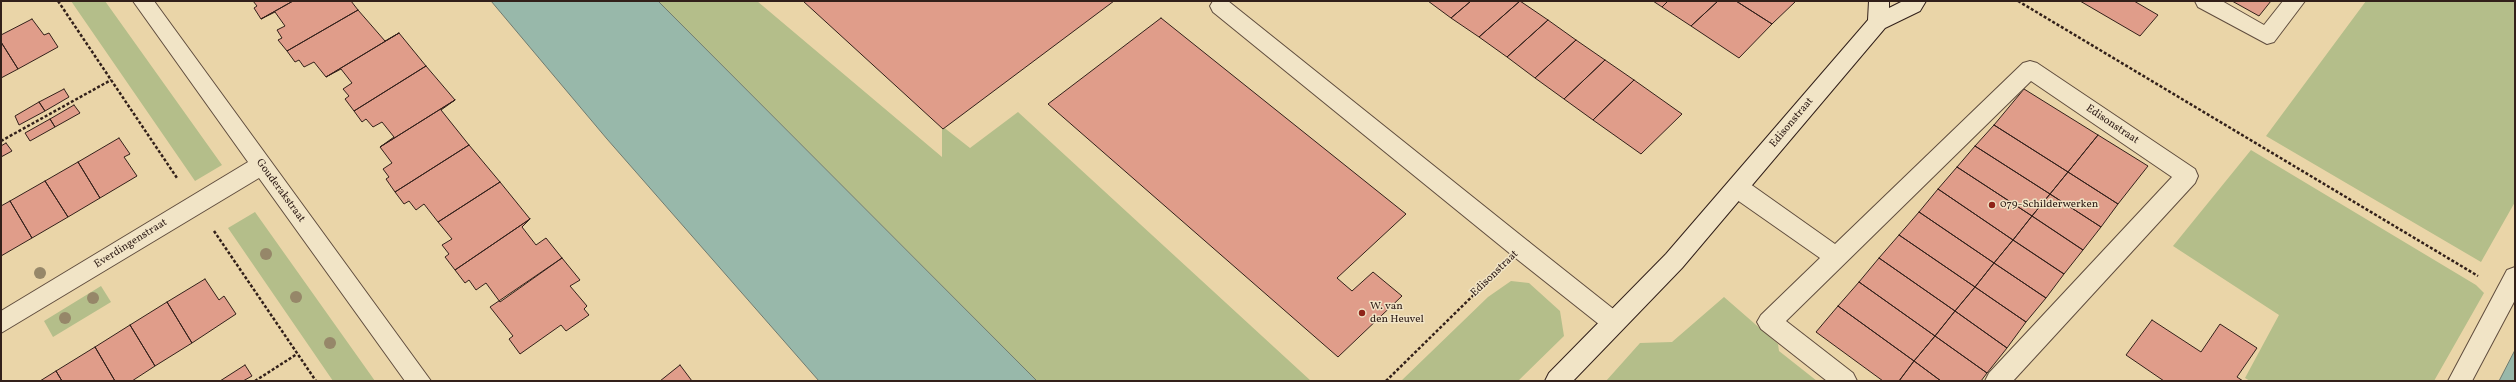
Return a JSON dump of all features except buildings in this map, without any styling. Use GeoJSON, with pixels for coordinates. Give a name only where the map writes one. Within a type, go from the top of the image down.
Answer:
{"type":"FeatureCollection","features":[{"type":"Feature","properties":{"kind":"street","name":"Gouderakstraat"},"geometry":{"type":"LineString","coordinates":[[143,1],[419,381]]}},
{"type":"Feature","properties":{"kind":"street","name":"Edisonstraat"},"geometry":{"type":"LineString","coordinates":[[1558,381],[1613,322],[1674,261],[1738,188],[1878,12],[1913,5],[1916,1]]}},
{"type":"Feature","properties":{"kind":"street"},"geometry":{"type":"LineString","coordinates":[[2205,1],[2267,36],[2295,1]]}},
{"type":"Feature","properties":{"kind":"street"},"geometry":{"type":"LineString","coordinates":[[1220,6],[1521,249]]}},
{"type":"Feature","properties":{"kind":"street","name":"Edisonstraat"},"geometry":{"type":"LineString","coordinates":[[1845,381],[1769,322],[2030,69],[2187,176],[1997,381]]}},
{"type":"Feature","properties":{"kind":"street","name":"Everdingenstraat"},"geometry":{"type":"LineString","coordinates":[[1,324],[261,165]]}},
{"type":"Feature","properties":{"kind":"street"},"geometry":{"type":"LineString","coordinates":[[1738,188],[1836,257]]}},
{"type":"Feature","properties":{"kind":"street","name":"Edisonstraat"},"geometry":{"type":"LineString","coordinates":[[1521,249],[1613,322]]}},
{"type":"Feature","properties":{"kind":"street"},"geometry":{"type":"LineString","coordinates":[[2460,381],[2511,285]]}},
{"type":"Feature","properties":{"kind":"path"},"geometry":{"type":"LineString","coordinates":[[2018,1],[2511,285]]}},
{"type":"Feature","properties":{"kind":"path"},"geometry":{"type":"LineString","coordinates":[[1,141],[111,80]]}},
{"type":"Feature","properties":{"kind":"path","name":"Edisonstraat"},"geometry":{"type":"LineString","coordinates":[[1386,381],[1521,249]]}},
{"type":"Feature","properties":{"kind":"path"},"geometry":{"type":"LineString","coordinates":[[255,381],[297,354]]}},
{"type":"Feature","properties":{"kind":"green space"},"geometry":{"type":"Polygon","coordinates":[[[71,1],[105,1],[222,165],[195,181],[71,1]]]}},
{"type":"Feature","properties":{"kind":"green space"},"geometry":{"type":"Polygon","coordinates":[[[658,1],[757,1],[942,157],[942,126],[970,148],[1018,112],[1311,381],[1037,381],[658,1]]]}},
{"type":"Feature","properties":{"kind":"green space"},"geometry":{"type":"Polygon","coordinates":[[[2366,1],[2515,1],[2515,202],[2481,262],[2266,136],[2366,1]]]}},
{"type":"Feature","properties":{"kind":"green space"},"geometry":{"type":"Polygon","coordinates":[[[2251,150],[2476,285],[2484,293],[2434,381],[2250,381],[2245,378],[2279,315],[2173,246],[2251,150]]]}},
{"type":"Feature","properties":{"kind":"green space"},"geometry":{"type":"Polygon","coordinates":[[[255,212],[375,381],[333,381],[228,228],[255,212]]]}},
{"type":"Feature","properties":{"kind":"green space"},"geometry":{"type":"Polygon","coordinates":[[[1511,281],[1529,283],[1560,311],[1564,336],[1518,381],[1401,381],[1488,297],[1511,281]]]}},
{"type":"Feature","properties":{"kind":"green space"},"geometry":{"type":"Polygon","coordinates":[[[101,286],[111,302],[53,337],[44,321],[101,286]]]}},
{"type":"Feature","properties":{"kind":"green space"},"geometry":{"type":"Polygon","coordinates":[[[1724,297],[1778,344],[1779,351],[1817,381],[1606,381],[1640,343],[1672,342],[1724,297]]]}},
{"type":"Feature","properties":{"kind":"shaded area"},"geometry":{"type":"Polygon","coordinates":[[[491,1],[658,1],[1037,381],[819,381],[607,139],[491,1]]]}},
{"type":"Feature","properties":{"kind":"shaded area"},"geometry":{"type":"Polygon","coordinates":[[[2515,350],[2515,381],[2499,381],[2515,350]]]}},
{"type":"Feature","properties":{"kind":"place","name":"079-Schilderwerken"},"geometry":{"type":"Point","coordinates":[1992,205]}},
{"type":"Feature","properties":{"kind":"place","name":"W. van den Heuvel"},"geometry":{"type":"Point","coordinates":[1362,313]}}]}
